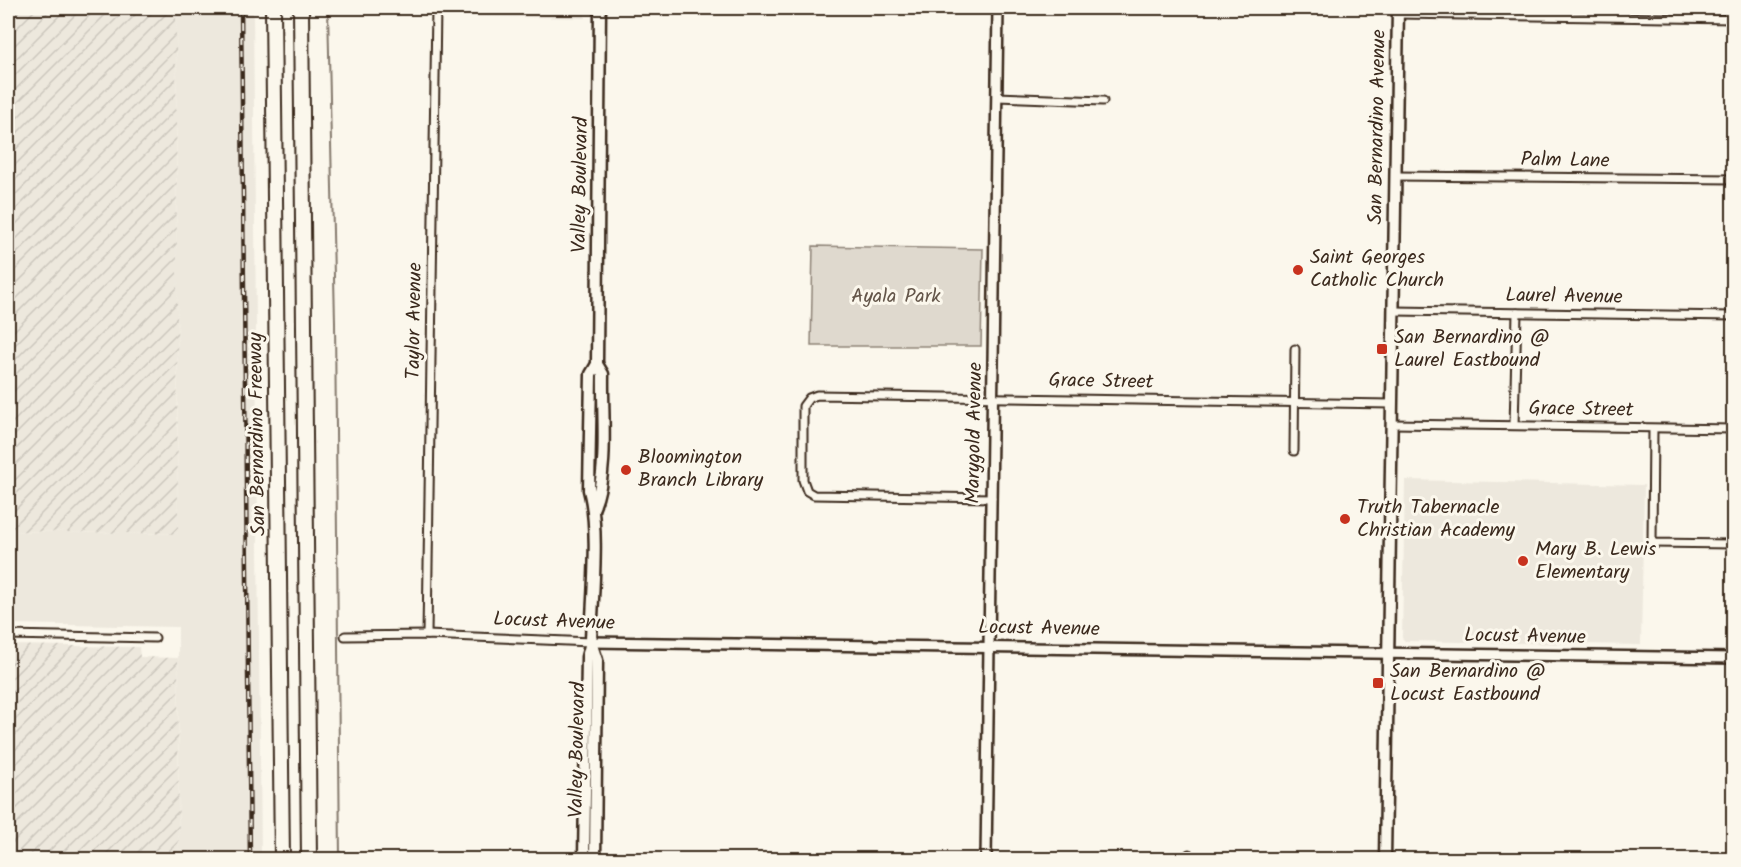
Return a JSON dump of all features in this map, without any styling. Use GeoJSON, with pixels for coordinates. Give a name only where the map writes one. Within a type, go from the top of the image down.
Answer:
{"type":"FeatureCollection","features":[{"type":"Feature","properties":{"kind":"highway","name":"San Bernardino Freeway"},"geometry":{"type":"LineString","coordinates":[[273,8],[282,860]]}},
{"type":"Feature","properties":{"kind":"highway"},"geometry":{"type":"LineString","coordinates":[[301,8],[309,860]]}},
{"type":"Feature","properties":{"kind":"main road","name":"Valley Boulevard"},"geometry":{"type":"LineString","coordinates":[[584,860],[587,657],[591,642],[594,507],[601,491],[602,453],[603,374],[597,364],[600,8]]}},
{"type":"Feature","properties":{"kind":"main road","name":"San Bernardino Avenue"},"geometry":{"type":"LineString","coordinates":[[1385,860],[1398,11]]}},
{"type":"Feature","properties":{"kind":"main road","name":"Valley Boulevard"},"geometry":{"type":"LineString","coordinates":[[591,642],[597,660],[595,860]]}},
{"type":"Feature","properties":{"kind":"street","name":"Taylor Avenue"},"geometry":{"type":"LineString","coordinates":[[427,635],[436,8]]}},
{"type":"Feature","properties":{"kind":"street","name":"Marygold Avenue"},"geometry":{"type":"LineString","coordinates":[[986,860],[998,8]]}},
{"type":"Feature","properties":{"kind":"street"},"geometry":{"type":"LineString","coordinates":[[1398,11],[1734,19]]}},
{"type":"Feature","properties":{"kind":"street"},"geometry":{"type":"LineString","coordinates":[[997,97],[1103,101]]}},
{"type":"Feature","properties":{"kind":"street","name":"Palm Lane"},"geometry":{"type":"LineString","coordinates":[[1395,176],[1734,179]]}},
{"type":"Feature","properties":{"kind":"street","name":"Laurel Avenue"},"geometry":{"type":"LineString","coordinates":[[1394,311],[1734,316]]}},
{"type":"Feature","properties":{"kind":"street"},"geometry":{"type":"LineString","coordinates":[[1514,425],[1517,313]]}},
{"type":"Feature","properties":{"kind":"street"},"geometry":{"type":"LineString","coordinates":[[1294,451],[1296,349]]}},
{"type":"Feature","properties":{"kind":"street","name":"Grace Street"},"geometry":{"type":"LineString","coordinates":[[992,498],[823,496],[807,490],[803,480],[803,406],[809,398],[817,395],[1392,404]]}},
{"type":"Feature","properties":{"kind":"street","name":"Grace Street"},"geometry":{"type":"LineString","coordinates":[[1392,423],[1734,429]]}},
{"type":"Feature","properties":{"kind":"street"},"geometry":{"type":"LineString","coordinates":[[1653,429],[1652,543],[1734,544]]}},
{"type":"Feature","properties":{"kind":"street"},"geometry":{"type":"LineString","coordinates":[[8,635],[155,638]]}},
{"type":"Feature","properties":{"kind":"street","name":"Locust Avenue"},"geometry":{"type":"LineString","coordinates":[[345,636],[427,635],[591,642],[1734,658]]}},
{"type":"Feature","properties":{"kind":"shaded area"},"geometry":{"type":"Polygon","coordinates":[[[8,8],[176,8],[178,534],[8,531],[8,8]]]}},
{"type":"Feature","properties":{"kind":"shaded area"},"geometry":{"type":"Polygon","coordinates":[[[176,8],[253,8],[261,859],[179,859],[178,627],[8,624],[8,531],[178,534],[176,8]]]}},
{"type":"Feature","properties":{"kind":"shaded area"},"geometry":{"type":"Polygon","coordinates":[[[445,8],[585,8],[585,18],[445,16],[445,8]]]}},
{"type":"Feature","properties":{"kind":"shaded area","name":"Mary B. Lewis Elementary"},"geometry":{"type":"Polygon","coordinates":[[[1405,480],[1644,485],[1641,645],[1405,641],[1402,638],[1405,480]]]}},
{"type":"Feature","properties":{"kind":"shaded area"},"geometry":{"type":"Polygon","coordinates":[[[8,645],[139,647],[140,657],[178,658],[179,859],[8,859],[8,645]]]}},
{"type":"Feature","properties":{"kind":"green space","name":"Ayala Park"},"geometry":{"type":"Polygon","coordinates":[[[813,246],[983,249],[981,346],[811,346],[813,246]]]}},
{"type":"Feature","properties":{"kind":"waterway"},"geometry":{"type":"LineString","coordinates":[[328,8],[335,322],[340,860]]}},
{"type":"Feature","properties":{"kind":"railway"},"geometry":{"type":"LineString","coordinates":[[241,8],[250,860]]}},
{"type":"Feature","properties":{"kind":"place","name":"Saint Georges Catholic Church"},"geometry":{"type":"Point","coordinates":[1298,270]}},
{"type":"Feature","properties":{"kind":"place","name":"San Bernardino @ Laurel Eastbound"},"geometry":{"type":"Point","coordinates":[1382,349]}},
{"type":"Feature","properties":{"kind":"place","name":"Bloomington Branch Library"},"geometry":{"type":"Point","coordinates":[626,470]}},
{"type":"Feature","properties":{"kind":"place","name":"Truth Tabernacle Christian Academy"},"geometry":{"type":"Point","coordinates":[1345,519]}},
{"type":"Feature","properties":{"kind":"place","name":"Mary B. Lewis Elementary"},"geometry":{"type":"Point","coordinates":[1523,561]}},
{"type":"Feature","properties":{"kind":"place","name":"San Bernardino @ Locust Eastbound"},"geometry":{"type":"Point","coordinates":[1378,683]}}]}
